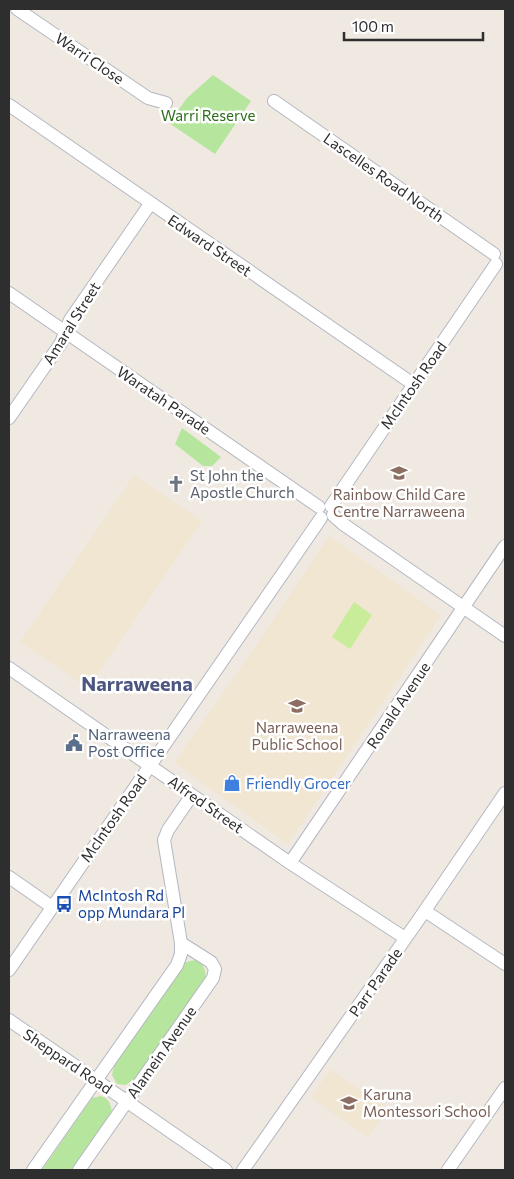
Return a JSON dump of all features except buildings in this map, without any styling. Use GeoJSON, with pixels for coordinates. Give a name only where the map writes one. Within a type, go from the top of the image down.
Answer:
{"type":"FeatureCollection","features":[{"type":"Feature","properties":{"kind":"street","name":"Warri Close"},"geometry":{"type":"LineString","coordinates":[[16,9],[148,98],[166,103]]}},
{"type":"Feature","properties":{"kind":"street","name":"Lascelles Road North"},"geometry":{"type":"LineString","coordinates":[[274,100],[500,258]]}},
{"type":"Feature","properties":{"kind":"street","name":"Edward Street"},"geometry":{"type":"LineString","coordinates":[[9,105],[413,384]]}},
{"type":"Feature","properties":{"kind":"street","name":"Amaral Street"},"geometry":{"type":"LineString","coordinates":[[9,418],[61,343],[70,320],[150,204]]}},
{"type":"Feature","properties":{"kind":"street","name":"McIntosh Road"},"geometry":{"type":"LineString","coordinates":[[9,970],[500,258]]}},
{"type":"Feature","properties":{"kind":"street","name":"Waratah Parade"},"geometry":{"type":"LineString","coordinates":[[9,293],[505,636]]}},
{"type":"Feature","properties":{"kind":"street","name":"Ronald Avenue"},"geometry":{"type":"LineString","coordinates":[[290,863],[465,608],[505,546]]}},
{"type":"Feature","properties":{"kind":"street","name":"Alfred Street"},"geometry":{"type":"LineString","coordinates":[[9,668],[290,863],[405,938]]}},
{"type":"Feature","properties":{"kind":"street","name":"Parr Parade"},"geometry":{"type":"LineString","coordinates":[[244,1170],[505,793]]}},
{"type":"Feature","properties":{"kind":"street"},"geometry":{"type":"LineString","coordinates":[[33,1170],[177,965],[181,954],[180,943],[164,840],[168,830],[192,795]]}},
{"type":"Feature","properties":{"kind":"street"},"geometry":{"type":"LineString","coordinates":[[9,877],[52,907]]}},
{"type":"Feature","properties":{"kind":"street"},"geometry":{"type":"LineString","coordinates":[[425,910],[505,964]]}},
{"type":"Feature","properties":{"kind":"street","name":"Alamein Avenue"},"geometry":{"type":"LineString","coordinates":[[79,1170],[214,978],[215,969],[211,962],[180,943]]}},
{"type":"Feature","properties":{"kind":"street","name":"Sheppard Road"},"geometry":{"type":"LineString","coordinates":[[9,1020],[226,1170]]}},
{"type":"Feature","properties":{"kind":"street"},"geometry":{"type":"LineString","coordinates":[[448,1170],[505,1088]]}},
{"type":"Feature","properties":{"kind":"shaded area"},"geometry":{"type":"Polygon","coordinates":[[[134,475],[202,521],[88,688],[20,642],[134,475]]]}},
{"type":"Feature","properties":{"kind":"shaded area","name":"Narraweena Public School"},"geometry":{"type":"Polygon","coordinates":[[[329,536],[441,615],[288,844],[174,763],[253,650],[329,536]]]}},
{"type":"Feature","properties":{"kind":"shaded area","name":"Karuna Montessori School"},"geometry":{"type":"Polygon","coordinates":[[[330,1069],[388,1109],[368,1137],[311,1098],[330,1069]]]}},
{"type":"Feature","properties":{"kind":"green space","name":"Warri Reserve"},"geometry":{"type":"Polygon","coordinates":[[[213,75],[251,101],[215,154],[169,123],[187,98],[213,75]]]}},
{"type":"Feature","properties":{"kind":"green space"},"geometry":{"type":"Polygon","coordinates":[[[182,428],[221,457],[212,466],[203,466],[175,444],[182,428]]]}},
{"type":"Feature","properties":{"kind":"green space"},"geometry":{"type":"Polygon","coordinates":[[[354,602],[372,615],[350,649],[332,637],[354,602]]]}},
{"type":"Feature","properties":{"kind":"green space"},"geometry":{"type":"Polygon","coordinates":[[[195,960],[203,967],[206,978],[135,1078],[126,1085],[117,1084],[112,1075],[114,1066],[186,962],[195,960]]]}},
{"type":"Feature","properties":{"kind":"green space"},"geometry":{"type":"Polygon","coordinates":[[[101,1096],[110,1103],[112,1114],[72,1170],[42,1170],[92,1098],[101,1096]]]}},
{"type":"Feature","properties":{"kind":"place","name":"Rainbow Child Care Centre Narraweena"},"geometry":{"type":"Point","coordinates":[399,473]}},
{"type":"Feature","properties":{"kind":"place","name":"St John the Apostle Church"},"geometry":{"type":"Point","coordinates":[176,484]}},
{"type":"Feature","properties":{"kind":"place","name":"Narraweena Public School"},"geometry":{"type":"Point","coordinates":[297,706]}},
{"type":"Feature","properties":{"kind":"place","name":"Narraweena Post Office"},"geometry":{"type":"Point","coordinates":[74,743]}},
{"type":"Feature","properties":{"kind":"place","name":"Friendly Grocer"},"geometry":{"type":"Point","coordinates":[232,783]}},
{"type":"Feature","properties":{"kind":"place","name":"McIntosh Rd opp Mundara Pl"},"geometry":{"type":"Point","coordinates":[64,904]}},
{"type":"Feature","properties":{"kind":"place","name":"Karuna Montessori School"},"geometry":{"type":"Point","coordinates":[349,1103]}},
{"type":"Feature","properties":{"kind":"district","name":"Narraweena"},"geometry":{"type":"Point","coordinates":[137,683]}}]}
